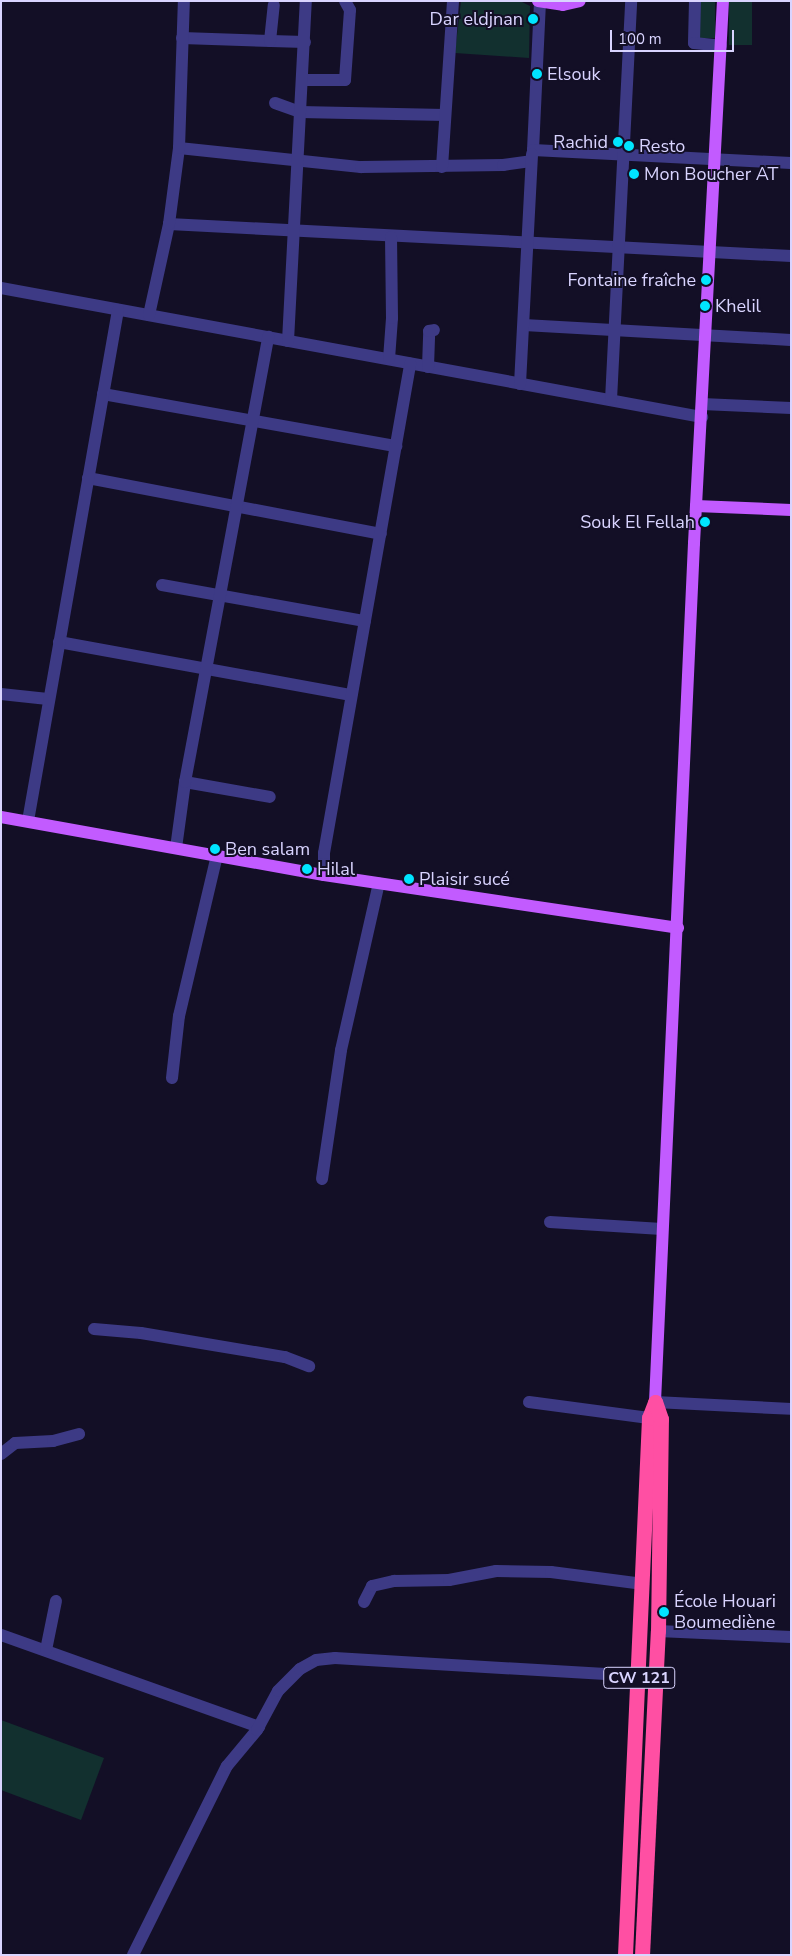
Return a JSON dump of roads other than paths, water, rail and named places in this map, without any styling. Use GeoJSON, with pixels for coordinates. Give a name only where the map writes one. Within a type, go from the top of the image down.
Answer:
{"type":"FeatureCollection","features":[{"type":"Feature","properties":{"kind":"highway","name":"CW 121"},"geometry":{"type":"LineString","coordinates":[[625,1955],[639,1676],[649,1418],[655,1402]]}},
{"type":"Feature","properties":{"kind":"highway"},"geometry":{"type":"LineString","coordinates":[[642,1955],[658,1631],[661,1419],[655,1402]]}},
{"type":"Feature","properties":{"kind":"main road"},"geometry":{"type":"LineString","coordinates":[[539,2],[563,5],[580,1]]}},
{"type":"Feature","properties":{"kind":"main road","name":"CW 121"},"geometry":{"type":"LineString","coordinates":[[655,1402],[696,506],[724,1]]}},
{"type":"Feature","properties":{"kind":"main road"},"geometry":{"type":"LineString","coordinates":[[696,506],[791,510]]}},
{"type":"Feature","properties":{"kind":"main road"},"geometry":{"type":"LineString","coordinates":[[1,817],[324,875],[678,928]]}},
{"type":"Feature","properties":{"kind":"street"},"geometry":{"type":"LineString","coordinates":[[150,316],[169,224],[179,148],[184,1]]}},
{"type":"Feature","properties":{"kind":"street"},"geometry":{"type":"LineString","coordinates":[[288,341],[306,1]]}},
{"type":"Feature","properties":{"kind":"street"},"geometry":{"type":"LineString","coordinates":[[302,80],[345,80],[350,10],[345,1]]}},
{"type":"Feature","properties":{"kind":"street"},"geometry":{"type":"LineString","coordinates":[[442,167],[453,1]]}},
{"type":"Feature","properties":{"kind":"street"},"geometry":{"type":"LineString","coordinates":[[611,400],[631,1]]}},
{"type":"Feature","properties":{"kind":"street"},"geometry":{"type":"LineString","coordinates":[[695,1],[694,43],[721,46]]}},
{"type":"Feature","properties":{"kind":"street"},"geometry":{"type":"LineString","coordinates":[[520,384],[539,2]]}},
{"type":"Feature","properties":{"kind":"street"},"geometry":{"type":"LineString","coordinates":[[270,41],[274,5]]}},
{"type":"Feature","properties":{"kind":"street"},"geometry":{"type":"LineString","coordinates":[[182,38],[304,42]]}},
{"type":"Feature","properties":{"kind":"street"},"geometry":{"type":"LineString","coordinates":[[275,103],[300,112],[445,115]]}},
{"type":"Feature","properties":{"kind":"street"},"geometry":{"type":"LineString","coordinates":[[179,148],[361,167],[442,167],[532,156],[624,156],[791,163]]}},
{"type":"Feature","properties":{"kind":"street"},"geometry":{"type":"LineString","coordinates":[[169,224],[527,244],[791,256]]}},
{"type":"Feature","properties":{"kind":"street"},"geometry":{"type":"LineString","coordinates":[[389,360],[392,318],[391,237]]}},
{"type":"Feature","properties":{"kind":"street"},"geometry":{"type":"LineString","coordinates":[[1,288],[702,417]]}},
{"type":"Feature","properties":{"kind":"street"},"geometry":{"type":"LineString","coordinates":[[28,822],[48,699],[118,310]]}},
{"type":"Feature","properties":{"kind":"street"},"geometry":{"type":"LineString","coordinates":[[524,324],[791,340]]}},
{"type":"Feature","properties":{"kind":"street"},"geometry":{"type":"LineString","coordinates":[[428,367],[429,331],[434,330]]}},
{"type":"Feature","properties":{"kind":"street"},"geometry":{"type":"LineString","coordinates":[[176,848],[185,782],[238,508],[268,337]]}},
{"type":"Feature","properties":{"kind":"street"},"geometry":{"type":"LineString","coordinates":[[324,875],[324,853],[410,364]]}},
{"type":"Feature","properties":{"kind":"street"},"geometry":{"type":"LineString","coordinates":[[103,394],[396,446]]}},
{"type":"Feature","properties":{"kind":"street"},"geometry":{"type":"LineString","coordinates":[[702,404],[791,408]]}},
{"type":"Feature","properties":{"kind":"street"},"geometry":{"type":"LineString","coordinates":[[88,478],[380,534]]}},
{"type":"Feature","properties":{"kind":"street"},"geometry":{"type":"LineString","coordinates":[[162,585],[365,621]]}},
{"type":"Feature","properties":{"kind":"street"},"geometry":{"type":"LineString","coordinates":[[59,642],[351,695]]}},
{"type":"Feature","properties":{"kind":"street"},"geometry":{"type":"LineString","coordinates":[[1,694],[48,699]]}},
{"type":"Feature","properties":{"kind":"street"},"geometry":{"type":"LineString","coordinates":[[185,782],[270,797]]}},
{"type":"Feature","properties":{"kind":"street"},"geometry":{"type":"LineString","coordinates":[[172,1078],[179,1016],[217,856]]}},
{"type":"Feature","properties":{"kind":"street"},"geometry":{"type":"LineString","coordinates":[[322,1179],[341,1050],[366,928],[379,883]]}},
{"type":"Feature","properties":{"kind":"street"},"geometry":{"type":"LineString","coordinates":[[550,1222],[662,1228]]}},
{"type":"Feature","properties":{"kind":"street"},"geometry":{"type":"LineString","coordinates":[[94,1329],[179,1339],[285,1358],[309,1366]]}},
{"type":"Feature","properties":{"kind":"street"},"geometry":{"type":"LineString","coordinates":[[529,1402],[649,1418]]}},
{"type":"Feature","properties":{"kind":"street"},"geometry":{"type":"LineString","coordinates":[[655,1402],[791,1409]]}},
{"type":"Feature","properties":{"kind":"street"},"geometry":{"type":"LineString","coordinates":[[1,1454],[15,1443],[53,1441],[79,1434]]}},
{"type":"Feature","properties":{"kind":"street"},"geometry":{"type":"LineString","coordinates":[[364,1602],[372,1586],[394,1581],[449,1580],[496,1571],[551,1572],[643,1584]]}},
{"type":"Feature","properties":{"kind":"street"},"geometry":{"type":"LineString","coordinates":[[46,1650],[56,1601]]}},
{"type":"Feature","properties":{"kind":"street"},"geometry":{"type":"LineString","coordinates":[[658,1631],[791,1637]]}},
{"type":"Feature","properties":{"kind":"street"},"geometry":{"type":"LineString","coordinates":[[1,1635],[259,1727]]}},
{"type":"Feature","properties":{"kind":"street"},"geometry":{"type":"LineString","coordinates":[[133,1955],[227,1766],[259,1727],[278,1690],[300,1669],[316,1660],[335,1658],[639,1676]]}},
{"type":"Feature","properties":{"kind":"place","name":"Dar eldjnan"},"geometry":{"type":"Point","coordinates":[533,19]}},
{"type":"Feature","properties":{"kind":"place","name":"Elsouk"},"geometry":{"type":"Point","coordinates":[537,74]}},
{"type":"Feature","properties":{"kind":"place","name":"Rachid"},"geometry":{"type":"Point","coordinates":[618,142]}},
{"type":"Feature","properties":{"kind":"place","name":"Resto"},"geometry":{"type":"Point","coordinates":[629,146]}},
{"type":"Feature","properties":{"kind":"place","name":"Mon Boucher AT"},"geometry":{"type":"Point","coordinates":[634,174]}},
{"type":"Feature","properties":{"kind":"place","name":"Fontaine fraîche"},"geometry":{"type":"Point","coordinates":[706,280]}},
{"type":"Feature","properties":{"kind":"place","name":"Khelil"},"geometry":{"type":"Point","coordinates":[705,306]}},
{"type":"Feature","properties":{"kind":"place","name":"Souk El Fellah"},"geometry":{"type":"Point","coordinates":[705,522]}},
{"type":"Feature","properties":{"kind":"place","name":"Ben salam"},"geometry":{"type":"Point","coordinates":[215,849]}},
{"type":"Feature","properties":{"kind":"place","name":"Hilal"},"geometry":{"type":"Point","coordinates":[307,869]}},
{"type":"Feature","properties":{"kind":"place","name":"Plaisir sucé"},"geometry":{"type":"Point","coordinates":[409,879]}},
{"type":"Feature","properties":{"kind":"place","name":"École Houari Boumediène"},"geometry":{"type":"Point","coordinates":[664,1612]}}]}
